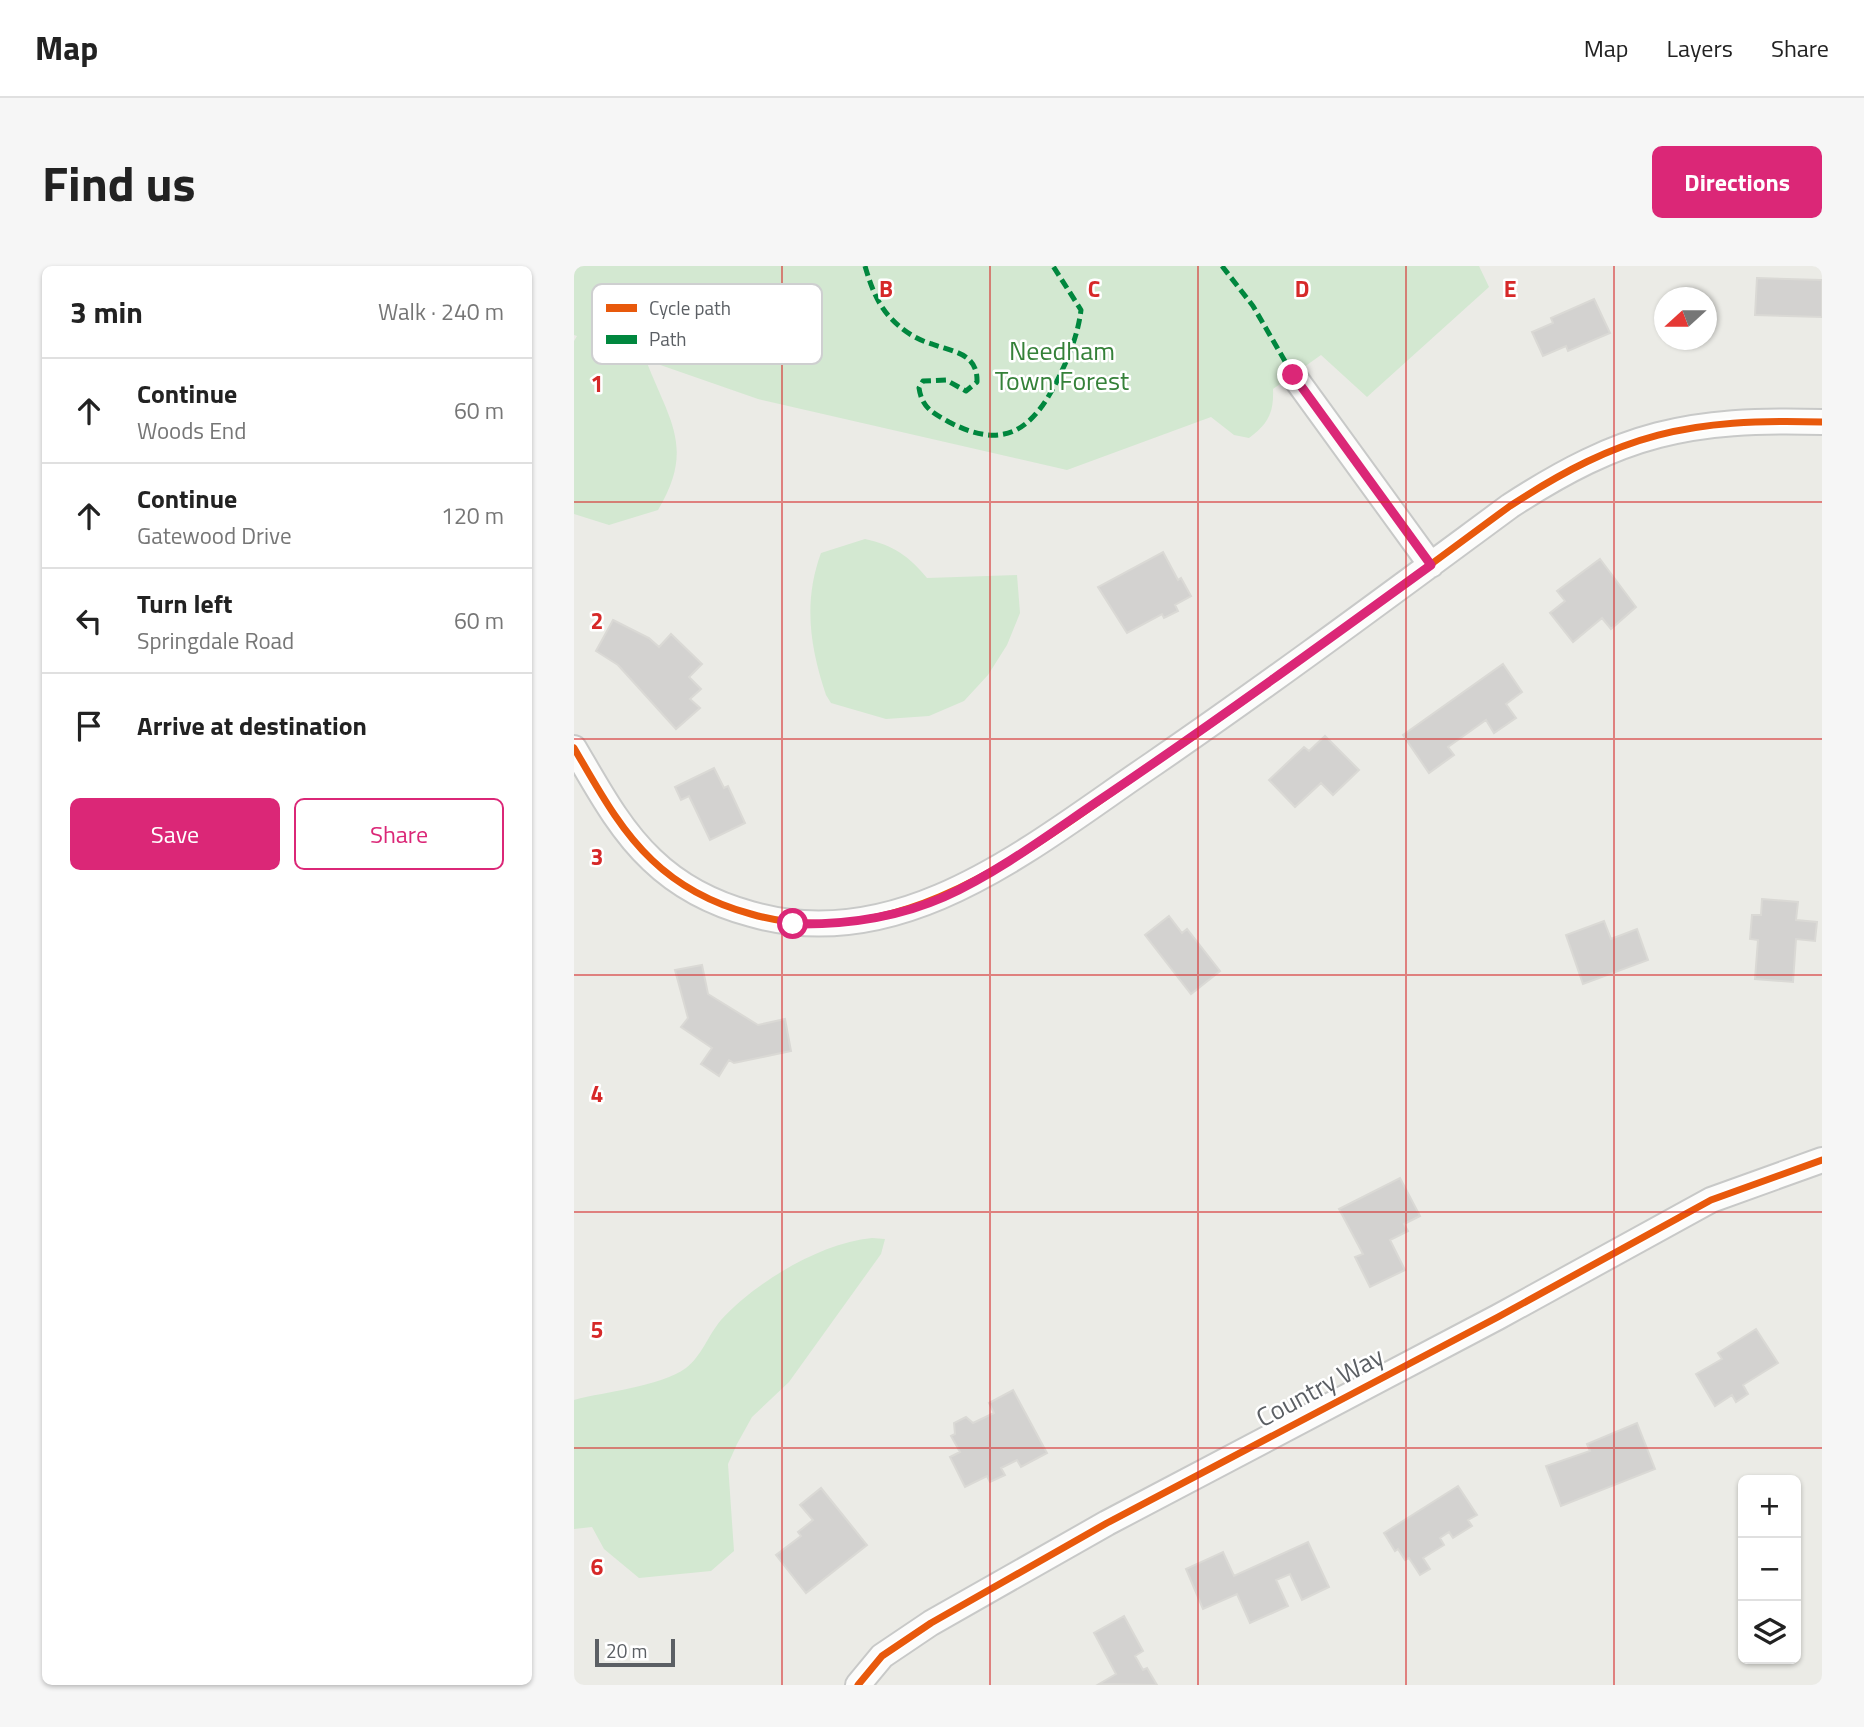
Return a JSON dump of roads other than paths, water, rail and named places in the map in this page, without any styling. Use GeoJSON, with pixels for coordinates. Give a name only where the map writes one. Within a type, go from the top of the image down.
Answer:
{"type":"FeatureCollection","features":[{"type":"Feature","properties":{"kind":"street"},"geometry":{"type":"LineString","coordinates":[[1293,375],[1431,565]]}},
{"type":"Feature","properties":{"kind":"street"},"geometry":{"type":"LineString","coordinates":[[574,748],[626,831],[652,860],[684,886],[739,911],[766,919],[829,925],[874,919],[943,897],[1027,849],[1203,730],[1553,478],[1599,454],[1673,430],[1721,423],[1822,422]]}},
{"type":"Feature","properties":{"kind":"street","name":"Country Way"},"geometry":{"type":"LineString","coordinates":[[858,1685],[882,1656],[931,1623],[1107,1523],[1499,1317],[1711,1200],[1822,1160]]}},
{"type":"Feature","properties":{"kind":"park label","name":"Needham Town Forest"},"geometry":{"type":"Point","coordinates":[1062,366]}}]}
